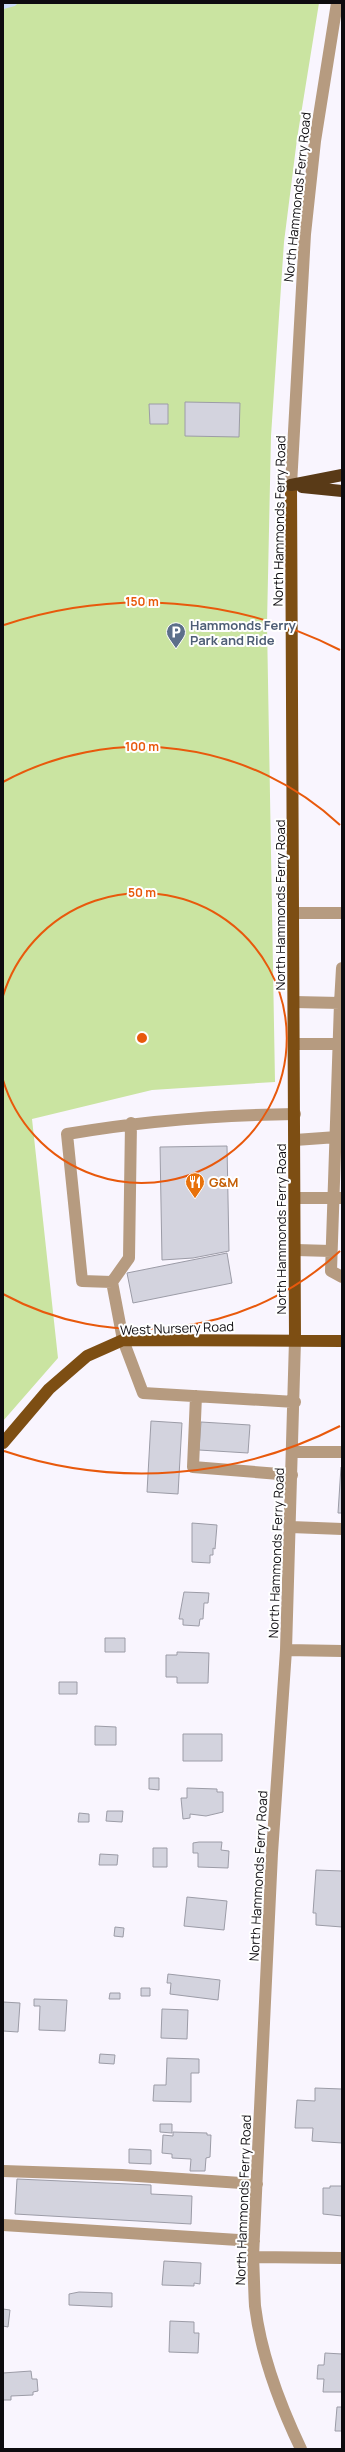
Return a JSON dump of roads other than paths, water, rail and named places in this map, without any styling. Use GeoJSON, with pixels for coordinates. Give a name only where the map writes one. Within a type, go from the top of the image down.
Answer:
{"type":"FeatureCollection","features":[{"type":"Feature","properties":{"kind":"highway"},"geometry":{"type":"LineString","coordinates":[[291,485],[342,475]]}},
{"type":"Feature","properties":{"kind":"highway"},"geometry":{"type":"LineString","coordinates":[[291,485],[342,491]]}},
{"type":"Feature","properties":{"kind":"main road","name":"North Hammonds Ferry Road"},"geometry":{"type":"LineString","coordinates":[[291,485],[296,1198],[295,1340]]}},
{"type":"Feature","properties":{"kind":"main road","name":"West Nursery Road"},"geometry":{"type":"LineString","coordinates":[[3,1443],[49,1389],[88,1356],[123,1340],[342,1341]]}},
{"type":"Feature","properties":{"kind":"street","name":"North Hammonds Ferry Road"},"geometry":{"type":"LineString","coordinates":[[291,485],[305,234],[315,141],[337,3]]}},
{"type":"Feature","properties":{"kind":"street"},"geometry":{"type":"LineString","coordinates":[[294,913],[342,913]]}},
{"type":"Feature","properties":{"kind":"street"},"geometry":{"type":"LineString","coordinates":[[342,968],[340,1003],[341,1044],[337,1137],[338,1198],[331,1251],[331,1271],[342,1277]]}},
{"type":"Feature","properties":{"kind":"street"},"geometry":{"type":"LineString","coordinates":[[294,1002],[340,1003]]}},
{"type":"Feature","properties":{"kind":"street"},"geometry":{"type":"LineString","coordinates":[[295,1044],[341,1044]]}},
{"type":"Feature","properties":{"kind":"street"},"geometry":{"type":"LineString","coordinates":[[112,1282],[82,1281],[67,1134],[131,1123],[231,1116],[295,1114]]}},
{"type":"Feature","properties":{"kind":"street"},"geometry":{"type":"LineString","coordinates":[[131,1123],[129,1258],[112,1282],[123,1340],[143,1393],[295,1402]]}},
{"type":"Feature","properties":{"kind":"street"},"geometry":{"type":"LineString","coordinates":[[295,1140],[337,1137]]}},
{"type":"Feature","properties":{"kind":"street"},"geometry":{"type":"LineString","coordinates":[[296,1198],[338,1198]]}},
{"type":"Feature","properties":{"kind":"street"},"geometry":{"type":"LineString","coordinates":[[296,1250],[331,1251]]}},
{"type":"Feature","properties":{"kind":"street","name":"North Hammonds Ferry Road"},"geometry":{"type":"LineString","coordinates":[[295,1340],[295,1402],[286,1650],[272,1853],[253,2257],[256,2307],[267,2361],[289,2423],[301,2449]]}},
{"type":"Feature","properties":{"kind":"street"},"geometry":{"type":"LineString","coordinates":[[196,1396],[193,1467],[292,1475]]}},
{"type":"Feature","properties":{"kind":"street"},"geometry":{"type":"LineString","coordinates":[[293,1452],[342,1452]]}},
{"type":"Feature","properties":{"kind":"street"},"geometry":{"type":"LineString","coordinates":[[291,1527],[342,1528]]}},
{"type":"Feature","properties":{"kind":"street"},"geometry":{"type":"LineString","coordinates":[[286,1650],[342,1651]]}},
{"type":"Feature","properties":{"kind":"street"},"geometry":{"type":"LineString","coordinates":[[3,2170],[122,2175],[257,2184]]}},
{"type":"Feature","properties":{"kind":"street"},"geometry":{"type":"LineString","coordinates":[[3,2225],[254,2241]]}},
{"type":"Feature","properties":{"kind":"street"},"geometry":{"type":"LineString","coordinates":[[253,2257],[342,2258]]}},
{"type":"Feature","properties":{"kind":"waterway"},"geometry":{"type":"LineString","coordinates":[[3,6],[14,3]]}},
{"type":"Feature","properties":{"kind":"place","name":"Hammonds Ferry Park and Ride"},"geometry":{"type":"Point","coordinates":[176,649]}},
{"type":"Feature","properties":{"kind":"place","name":"G&M"},"geometry":{"type":"Point","coordinates":[195,1199]}}]}
